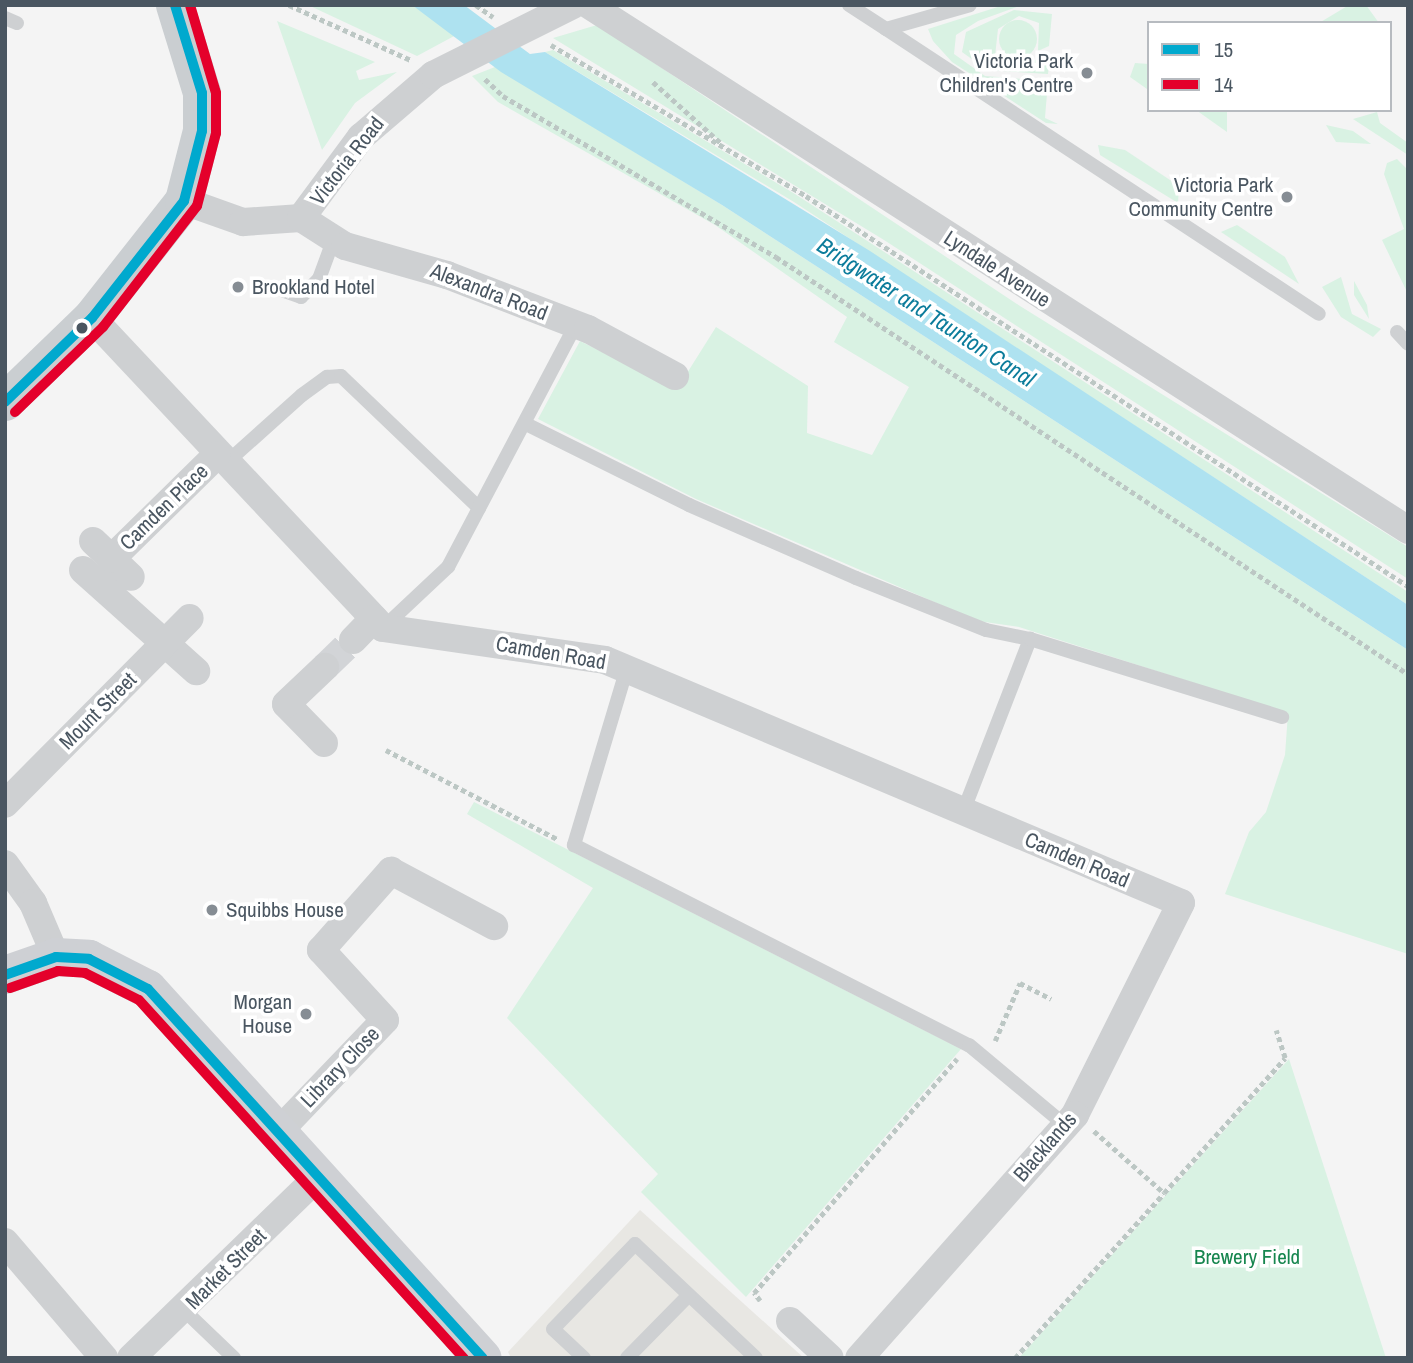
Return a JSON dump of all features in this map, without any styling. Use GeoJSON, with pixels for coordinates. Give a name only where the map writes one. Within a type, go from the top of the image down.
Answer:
{"type":"FeatureCollection","features":[{"type":"Feature","properties":{"kind":"main road"},"geometry":{"type":"LineString","coordinates":[[5,402],[92,318],[184,201],[202,131],[202,93],[175,5]]}},
{"type":"Feature","properties":{"kind":"street","name":"Victoria Road"},"geometry":{"type":"LineString","coordinates":[[184,201],[243,222],[301,218],[361,137],[430,77],[573,5]]}},
{"type":"Feature","properties":{"kind":"street","name":"Lyndale Avenue"},"geometry":{"type":"LineString","coordinates":[[589,5],[1408,530]]}},
{"type":"Feature","properties":{"kind":"street","name":"Alexandra Road"},"geometry":{"type":"LineString","coordinates":[[301,218],[333,241],[483,288],[575,326],[675,376]]}},
{"type":"Feature","properties":{"kind":"street"},"geometry":{"type":"LineString","coordinates":[[92,318],[221,460],[378,623],[353,640]]}},
{"type":"Feature","properties":{"kind":"street","name":"Camden Place"},"geometry":{"type":"LineString","coordinates":[[112,559],[221,460]]}},
{"type":"Feature","properties":{"kind":"street"},"geometry":{"type":"LineString","coordinates":[[83,570],[196,671]]}},
{"type":"Feature","properties":{"kind":"street","name":"Mount Street"},"geometry":{"type":"LineString","coordinates":[[5,804],[190,618]]}},
{"type":"Feature","properties":{"kind":"street","name":"Camden Road"},"geometry":{"type":"LineString","coordinates":[[378,623],[627,668],[1181,903]]}},
{"type":"Feature","properties":{"kind":"street"},"geometry":{"type":"LineString","coordinates":[[324,743],[286,704],[326,667]]}},
{"type":"Feature","properties":{"kind":"street"},"geometry":{"type":"LineString","coordinates":[[5,864],[33,903],[56,957]]}},
{"type":"Feature","properties":{"kind":"street","name":"Library Close"},"geometry":{"type":"LineString","coordinates":[[279,1131],[385,1020],[321,950],[391,871],[494,926]]}},
{"type":"Feature","properties":{"kind":"street","name":"Blacklands"},"geometry":{"type":"LineString","coordinates":[[859,1358],[1070,1120],[1181,903]]}},
{"type":"Feature","properties":{"kind":"street"},"geometry":{"type":"LineString","coordinates":[[5,975],[56,957],[113,967],[148,989],[484,1358]]}},
{"type":"Feature","properties":{"kind":"street","name":"Market Street"},"geometry":{"type":"LineString","coordinates":[[131,1358],[185,1311],[318,1177]]}},
{"type":"Feature","properties":{"kind":"street"},"geometry":{"type":"LineString","coordinates":[[5,1242],[104,1358]]}},
{"type":"Feature","properties":{"kind":"street"},"geometry":{"type":"LineString","coordinates":[[790,1321],[830,1358]]}},
{"type":"Feature","properties":{"kind":"lane"},"geometry":{"type":"LineString","coordinates":[[849,5],[1319,314]]}},
{"type":"Feature","properties":{"kind":"lane"},"geometry":{"type":"LineString","coordinates":[[886,29],[970,5]]}},
{"type":"Feature","properties":{"kind":"lane"},"geometry":{"type":"LineString","coordinates":[[284,291],[301,297],[319,279],[333,241]]}},
{"type":"Feature","properties":{"kind":"lane"},"geometry":{"type":"LineString","coordinates":[[378,623],[447,567],[528,425],[575,326]]}},
{"type":"Feature","properties":{"kind":"lane"},"geometry":{"type":"LineString","coordinates":[[1397,332],[1408,344]]}},
{"type":"Feature","properties":{"kind":"lane"},"geometry":{"type":"LineString","coordinates":[[221,460],[302,394],[327,377],[341,376],[479,508]]}},
{"type":"Feature","properties":{"kind":"lane"},"geometry":{"type":"LineString","coordinates":[[528,425],[689,505],[856,578],[986,630],[1030,639],[1282,717]]}},
{"type":"Feature","properties":{"kind":"lane"},"geometry":{"type":"LineString","coordinates":[[963,812],[1030,639]]}},
{"type":"Feature","properties":{"kind":"lane"},"geometry":{"type":"LineString","coordinates":[[627,668],[574,845],[969,1045],[986,1061],[1070,1120]]}},
{"type":"Feature","properties":{"kind":"lane"},"geometry":{"type":"LineString","coordinates":[[584,1358],[553,1329],[635,1244],[756,1358]]}},
{"type":"Feature","properties":{"kind":"lane"},"geometry":{"type":"LineString","coordinates":[[627,1358],[689,1295]]}},
{"type":"Feature","properties":{"kind":"lane"},"geometry":{"type":"LineString","coordinates":[[185,1311],[234,1358]]}},
{"type":"Feature","properties":{"kind":"path"},"geometry":{"type":"LineString","coordinates":[[289,5],[414,61],[430,77]]}},
{"type":"Feature","properties":{"kind":"path"},"geometry":{"type":"LineString","coordinates":[[553,45],[806,196],[1408,586]]}},
{"type":"Feature","properties":{"kind":"path"},"geometry":{"type":"LineString","coordinates":[[480,73],[503,96],[765,250],[1408,674]]}},
{"type":"Feature","properties":{"kind":"path"},"geometry":{"type":"LineString","coordinates":[[386,750],[574,845]]}},
{"type":"Feature","properties":{"kind":"path"},"geometry":{"type":"LineString","coordinates":[[986,1061],[1020,983],[1051,999]]}},
{"type":"Feature","properties":{"kind":"path"},"geometry":{"type":"LineString","coordinates":[[1015,1358],[1285,1058],[1276,1030]]}},
{"type":"Feature","properties":{"kind":"path"},"geometry":{"type":"LineString","coordinates":[[760,1301],[754,1293],[969,1045]]}},
{"type":"Feature","properties":{"kind":"path"},"geometry":{"type":"LineString","coordinates":[[1070,1120],[1164,1192]]}},
{"type":"Feature","properties":{"kind":"shaded area"},"geometry":{"type":"Polygon","coordinates":[[[640,1210],[804,1358],[511,1358],[508,1352],[640,1210]]]}},
{"type":"Feature","properties":{"kind":"green space"},"geometry":{"type":"Polygon","coordinates":[[[308,5],[412,5],[456,35],[417,56],[308,5]]]}},
{"type":"Feature","properties":{"kind":"green space"},"geometry":{"type":"Polygon","coordinates":[[[1004,5],[1022,5],[978,21],[956,35],[954,54],[985,76],[1048,81],[1045,118],[1058,124],[1046,123],[952,62],[933,41],[928,29],[1004,5]]]}},
{"type":"Feature","properties":{"kind":"green space"},"geometry":{"type":"Polygon","coordinates":[[[1349,5],[1366,5],[1378,21],[1322,21],[1349,5]]]}},
{"type":"Feature","properties":{"kind":"green space"},"geometry":{"type":"Polygon","coordinates":[[[1014,10],[1052,14],[1049,46],[1038,51],[1039,23],[1019,16],[998,29],[995,56],[1011,64],[1041,59],[1049,64],[1048,74],[987,70],[962,52],[966,32],[1014,10]]]}},
{"type":"Feature","properties":{"kind":"green space"},"geometry":{"type":"Polygon","coordinates":[[[1018,20],[1032,25],[1037,39],[1032,53],[1018,58],[1004,53],[999,39],[1004,25],[1018,20]]]}},
{"type":"Feature","properties":{"kind":"green space"},"geometry":{"type":"Polygon","coordinates":[[[277,21],[375,62],[356,71],[359,80],[397,72],[355,103],[322,150],[277,21]]]}},
{"type":"Feature","properties":{"kind":"green space"},"geometry":{"type":"Polygon","coordinates":[[[597,25],[1020,306],[1408,547],[1408,579],[884,240],[553,38],[597,25]]]}},
{"type":"Feature","properties":{"kind":"green space"},"geometry":{"type":"Polygon","coordinates":[[[553,50],[795,194],[1174,440],[1408,592],[1408,605],[794,202],[545,52],[553,50]]]}},
{"type":"Feature","properties":{"kind":"green space"},"geometry":{"type":"Polygon","coordinates":[[[1135,63],[1147,64],[1147,89],[1130,77],[1135,63]]]}},
{"type":"Feature","properties":{"kind":"green space"},"geometry":{"type":"Polygon","coordinates":[[[495,67],[722,205],[1408,650],[1408,954],[1225,894],[1249,832],[1266,812],[1285,755],[1288,713],[1019,627],[978,621],[696,499],[538,419],[580,341],[677,389],[716,327],[808,386],[807,433],[872,455],[909,387],[834,342],[847,317],[715,225],[498,102],[472,76],[495,67]]]}},
{"type":"Feature","properties":{"kind":"green space"},"geometry":{"type":"Polygon","coordinates":[[[1199,112],[1227,112],[1227,132],[1199,112]]]}},
{"type":"Feature","properties":{"kind":"green space"},"geometry":{"type":"Polygon","coordinates":[[[1377,112],[1380,123],[1408,143],[1408,155],[1353,119],[1377,112]]]}},
{"type":"Feature","properties":{"kind":"green space"},"geometry":{"type":"Polygon","coordinates":[[[1326,125],[1353,131],[1371,144],[1336,142],[1326,125]]]}},
{"type":"Feature","properties":{"kind":"green space"},"geometry":{"type":"Polygon","coordinates":[[[1098,145],[1125,150],[1179,186],[1178,203],[1100,155],[1098,145]]]}},
{"type":"Feature","properties":{"kind":"green space"},"geometry":{"type":"Polygon","coordinates":[[[1397,159],[1408,170],[1407,292],[1382,240],[1404,229],[1384,174],[1387,163],[1397,159]]]}},
{"type":"Feature","properties":{"kind":"green space"},"geometry":{"type":"Polygon","coordinates":[[[1237,225],[1285,257],[1299,284],[1221,232],[1237,225]]]}},
{"type":"Feature","properties":{"kind":"green space"},"geometry":{"type":"Polygon","coordinates":[[[1341,277],[1352,314],[1381,329],[1373,337],[1341,317],[1322,287],[1341,277]]]}},
{"type":"Feature","properties":{"kind":"green space"},"geometry":{"type":"Polygon","coordinates":[[[1354,281],[1367,305],[1369,319],[1354,295],[1354,281]]]}},
{"type":"Feature","properties":{"kind":"green space"},"geometry":{"type":"Polygon","coordinates":[[[474,802],[961,1049],[746,1297],[641,1192],[658,1174],[507,1018],[593,888],[467,814],[474,802]]]}},
{"type":"Feature","properties":{"kind":"green space","name":"Brewery Field"},"geometry":{"type":"Polygon","coordinates":[[[1289,1059],[1386,1358],[1019,1358],[1167,1194],[1289,1059]]]}},
{"type":"Feature","properties":{"kind":"water","name":"Bridgwater and Taunton Canal"},"geometry":{"type":"Polygon","coordinates":[[[412,5],[464,5],[530,54],[545,52],[870,251],[1408,605],[1408,650],[722,205],[501,72],[412,5]]]}},
{"type":"Feature","properties":{"kind":"tunnel"},"geometry":{"type":"LineString","coordinates":[[325,667],[353,640]]}},
{"type":"Feature","properties":{"kind":"transit line","name":"15"},"geometry":{"type":"LineString","coordinates":[[5,402],[92,318],[184,201],[202,131],[202,93],[175,5]]}},
{"type":"Feature","properties":{"kind":"transit line","name":"14"},"geometry":{"type":"LineString","coordinates":[[15,412],[103,327],[197,206],[216,133],[216,93],[190,5]]}},
{"type":"Feature","properties":{"kind":"transit line","name":"15"},"geometry":{"type":"LineString","coordinates":[[5,975],[56,957],[89,959],[148,989],[483,1358]]}},
{"type":"Feature","properties":{"kind":"transit line","name":"14"},"geometry":{"type":"LineString","coordinates":[[10,988],[58,971],[85,973],[139,1000],[464,1358]]}},
{"type":"Feature","properties":{"kind":"place","name":"Victoria Park Children's Centre"},"geometry":{"type":"Point","coordinates":[1087,73]}},
{"type":"Feature","properties":{"kind":"place","name":"Victoria Park Community Centre"},"geometry":{"type":"Point","coordinates":[1287,197]}},
{"type":"Feature","properties":{"kind":"place","name":"Brookland Hotel"},"geometry":{"type":"Point","coordinates":[238,287]}},
{"type":"Feature","properties":{"kind":"place","name":"Squibbs House"},"geometry":{"type":"Point","coordinates":[212,910]}},
{"type":"Feature","properties":{"kind":"place","name":"Morgan House"},"geometry":{"type":"Point","coordinates":[306,1014]}}]}
